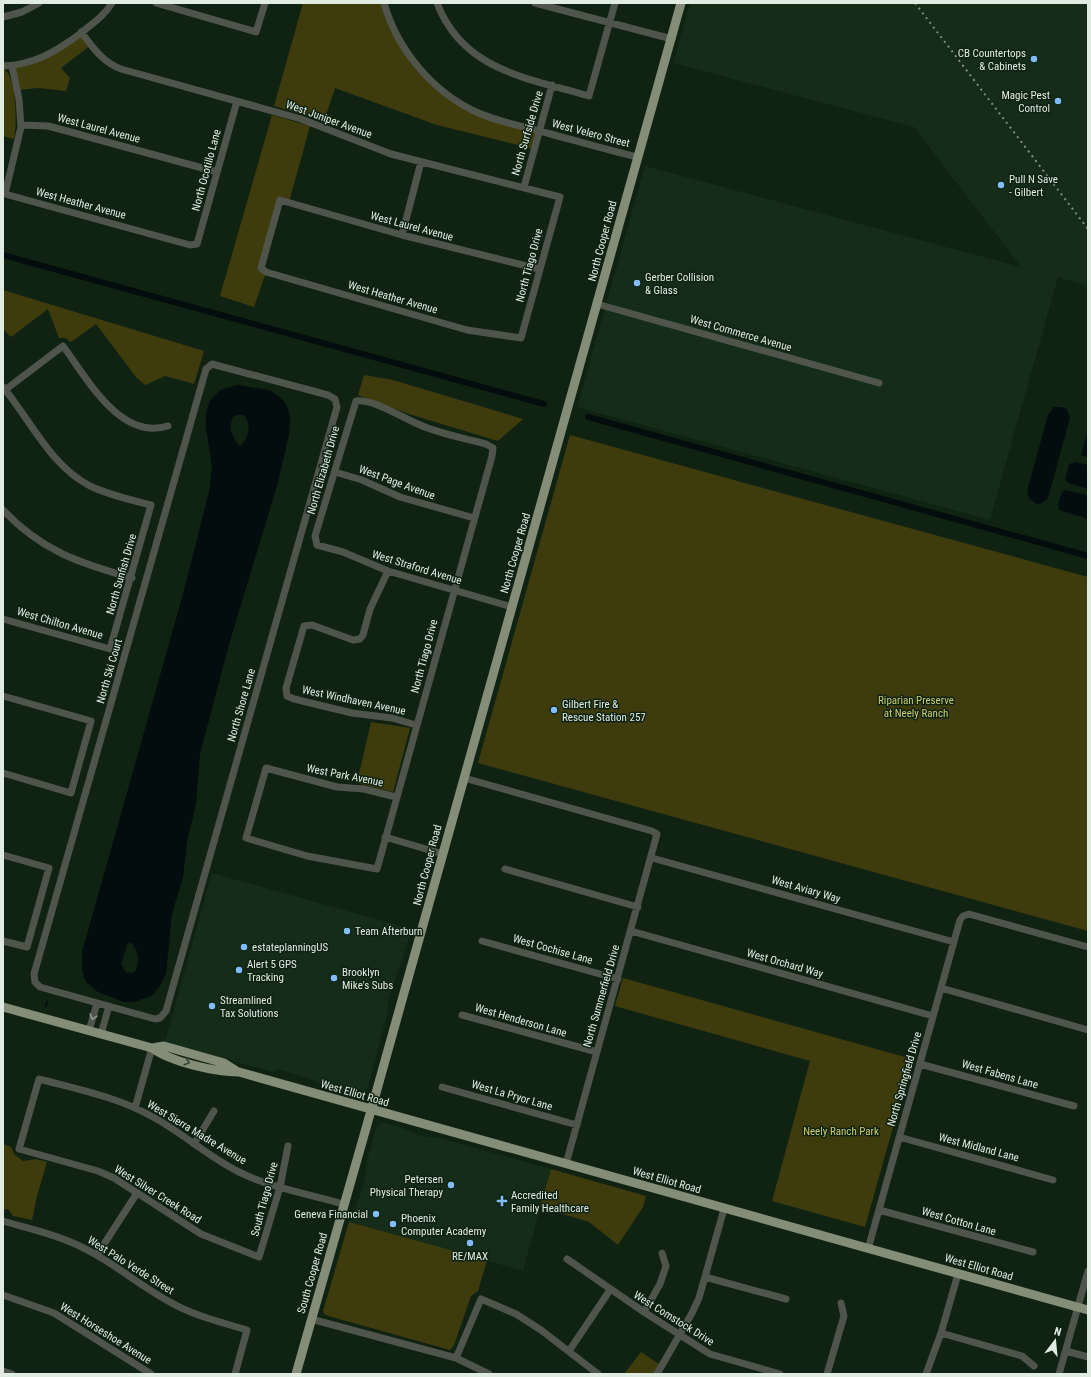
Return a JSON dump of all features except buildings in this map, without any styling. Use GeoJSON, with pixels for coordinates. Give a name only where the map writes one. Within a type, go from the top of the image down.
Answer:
{"type":"FeatureCollection","features":[{"type":"Feature","properties":{"kind":"main road","name":"North Cooper Road"},"geometry":{"type":"LineString","coordinates":[[372,1110],[681,3]]}},
{"type":"Feature","properties":{"kind":"main road","name":"West Elliot Road"},"geometry":{"type":"LineString","coordinates":[[3,1007],[152,1048],[164,1046],[224,1063],[239,1072],[1088,1310]]}},
{"type":"Feature","properties":{"kind":"main road","name":"South Cooper Road"},"geometry":{"type":"LineString","coordinates":[[296,1374],[343,1204],[372,1110]]}},
{"type":"Feature","properties":{"kind":"street"},"geometry":{"type":"LineString","coordinates":[[3,17],[22,12],[39,3]]}},
{"type":"Feature","properties":{"kind":"street"},"geometry":{"type":"LineString","coordinates":[[3,66],[12,66],[49,55],[63,47],[98,20],[112,3]]}},
{"type":"Feature","properties":{"kind":"street"},"geometry":{"type":"LineString","coordinates":[[156,3],[256,32],[265,3]]}},
{"type":"Feature","properties":{"kind":"street","name":"West Velero Street"},"geometry":{"type":"LineString","coordinates":[[384,3],[395,33],[412,60],[428,78],[453,99],[475,112],[504,122],[638,157]]}},
{"type":"Feature","properties":{"kind":"street"},"geometry":{"type":"LineString","coordinates":[[437,3],[442,15],[456,36],[476,55],[493,66],[514,76],[589,96],[615,3]]}},
{"type":"Feature","properties":{"kind":"street"},"geometry":{"type":"LineString","coordinates":[[535,3],[672,39]]}},
{"type":"Feature","properties":{"kind":"street","name":"West Juniper Avenue"},"geometry":{"type":"LineString","coordinates":[[81,32],[96,53],[111,65],[309,121],[392,154],[560,197]]}},
{"type":"Feature","properties":{"kind":"street"},"geometry":{"type":"LineString","coordinates":[[12,66],[21,125]]}},
{"type":"Feature","properties":{"kind":"street","name":"North Surfside Drive"},"geometry":{"type":"LineString","coordinates":[[524,187],[552,85]]}},
{"type":"Feature","properties":{"kind":"street","name":"North Ocotillo Lane"},"geometry":{"type":"LineString","coordinates":[[197,244],[237,101]]}},
{"type":"Feature","properties":{"kind":"street","name":"West Laurel Avenue"},"geometry":{"type":"LineString","coordinates":[[21,125],[48,126],[217,172]]}},
{"type":"Feature","properties":{"kind":"street","name":"West Heather Avenue"},"geometry":{"type":"LineString","coordinates":[[21,125],[5,194],[190,245],[197,244]]}},
{"type":"Feature","properties":{"kind":"street"},"geometry":{"type":"LineString","coordinates":[[402,235],[422,162]]}},
{"type":"Feature","properties":{"kind":"street","name":"North Tiago Drive"},"geometry":{"type":"LineString","coordinates":[[521,338],[560,197]]}},
{"type":"Feature","properties":{"kind":"street","name":"West Laurel Avenue"},"geometry":{"type":"LineString","coordinates":[[261,268],[280,200],[402,235],[539,269]]}},
{"type":"Feature","properties":{"kind":"street","name":"West Heather Avenue"},"geometry":{"type":"LineString","coordinates":[[261,268],[266,272],[467,330],[521,338]]}},
{"type":"Feature","properties":{"kind":"street","name":"West Commerce Avenue"},"geometry":{"type":"LineString","coordinates":[[597,304],[879,383]]}},
{"type":"Feature","properties":{"kind":"street"},"geometry":{"type":"LineString","coordinates":[[4,389],[63,346],[111,410],[126,420],[143,427],[157,429],[168,426]]}},
{"type":"Feature","properties":{"kind":"street","name":"North Ski Court"},"geometry":{"type":"LineString","coordinates":[[97,1003],[40,987],[35,982],[34,974],[206,369],[212,364],[215,364],[270,379]]}},
{"type":"Feature","properties":{"kind":"street","name":"North Shore Lane"},"geometry":{"type":"LineString","coordinates":[[97,1003],[155,1019],[160,1018],[166,1011],[336,412],[337,403],[332,397],[270,379]]}},
{"type":"Feature","properties":{"kind":"street","name":"North Sunfish Drive"},"geometry":{"type":"LineString","coordinates":[[4,389],[44,444],[70,472],[90,486],[151,505],[132,578],[110,649]]}},
{"type":"Feature","properties":{"kind":"street","name":"North Tiago Drive"},"geometry":{"type":"LineString","coordinates":[[356,401],[361,400],[384,408],[420,426],[486,444],[493,448],[377,869]]}},
{"type":"Feature","properties":{"kind":"street","name":"North Elizabeth Drive"},"geometry":{"type":"LineString","coordinates":[[317,545],[315,536],[356,401]]}},
{"type":"Feature","properties":{"kind":"street","name":"West Page Avenue"},"geometry":{"type":"LineString","coordinates":[[335,472],[362,480],[400,497],[474,518]]}},
{"type":"Feature","properties":{"kind":"street"},"geometry":{"type":"LineString","coordinates":[[3,510],[20,528],[49,548],[79,562],[132,578]]}},
{"type":"Feature","properties":{"kind":"street","name":"West Straford Avenue"},"geometry":{"type":"LineString","coordinates":[[317,545],[343,552],[388,571],[512,607]]}},
{"type":"Feature","properties":{"kind":"street","name":"West Windhaven Avenue"},"geometry":{"type":"LineString","coordinates":[[388,571],[370,610],[363,635],[360,639],[353,640],[312,625],[304,626],[286,688],[287,696],[352,713],[392,718],[416,725]]}},
{"type":"Feature","properties":{"kind":"street","name":"West Chilton Avenue"},"geometry":{"type":"LineString","coordinates":[[3,619],[110,649]]}},
{"type":"Feature","properties":{"kind":"street"},"geometry":{"type":"LineString","coordinates":[[3,696],[91,721],[70,793],[3,773]]}},
{"type":"Feature","properties":{"kind":"street","name":"West Park Avenue"},"geometry":{"type":"LineString","coordinates":[[377,869],[307,856],[246,838],[266,768],[337,787],[364,789],[396,797]]}},
{"type":"Feature","properties":{"kind":"street","name":"North Summerfield Drive"},"geometry":{"type":"LineString","coordinates":[[464,778],[652,831],[657,834],[652,858],[566,1164]]}},
{"type":"Feature","properties":{"kind":"street"},"geometry":{"type":"LineString","coordinates":[[386,837],[443,854]]}},
{"type":"Feature","properties":{"kind":"street"},"geometry":{"type":"LineString","coordinates":[[3,856],[50,868],[27,947],[3,941]]}},
{"type":"Feature","properties":{"kind":"street","name":"West Aviary Way"},"geometry":{"type":"LineString","coordinates":[[652,858],[954,942]]}},
{"type":"Feature","properties":{"kind":"street"},"geometry":{"type":"LineString","coordinates":[[505,869],[638,907]]}},
{"type":"Feature","properties":{"kind":"street","name":"North Springfield Drive"},"geometry":{"type":"LineString","coordinates":[[868,1249],[954,942],[963,916],[969,914],[1088,947]]}},
{"type":"Feature","properties":{"kind":"street","name":"West Orchard Way"},"geometry":{"type":"LineString","coordinates":[[631,931],[933,1016]]}},
{"type":"Feature","properties":{"kind":"street","name":"West Cochise Lane"},"geometry":{"type":"LineString","coordinates":[[482,941],[618,979]]}},
{"type":"Feature","properties":{"kind":"street"},"geometry":{"type":"LineString","coordinates":[[941,988],[1088,1030]]}},
{"type":"Feature","properties":{"kind":"street"},"geometry":{"type":"LineString","coordinates":[[89,1031],[97,1003]]}},
{"type":"Feature","properties":{"kind":"street"},"geometry":{"type":"LineString","coordinates":[[101,1034],[108,1006]]}},
{"type":"Feature","properties":{"kind":"street","name":"West Henderson Lane"},"geometry":{"type":"LineString","coordinates":[[462,1014],[597,1052]]}},
{"type":"Feature","properties":{"kind":"street"},"geometry":{"type":"LineString","coordinates":[[135,1108],[152,1048]]}},
{"type":"Feature","properties":{"kind":"street","name":"West Fabens Lane"},"geometry":{"type":"LineString","coordinates":[[920,1064],[1074,1106]]}},
{"type":"Feature","properties":{"kind":"street","name":"West Sierra Madre Avenue"},"geometry":{"type":"LineString","coordinates":[[20,1149],[39,1079],[135,1108],[153,1117],[238,1172],[280,1187],[343,1204]]}},
{"type":"Feature","properties":{"kind":"street","name":"West La Pryor Lane"},"geometry":{"type":"LineString","coordinates":[[442,1087],[577,1125]]}},
{"type":"Feature","properties":{"kind":"street"},"geometry":{"type":"LineString","coordinates":[[194,1144],[214,1111]]}},
{"type":"Feature","properties":{"kind":"street","name":"West Midland Lane"},"geometry":{"type":"LineString","coordinates":[[900,1137],[1053,1180]]}},
{"type":"Feature","properties":{"kind":"street","name":"South Tiago Drive"},"geometry":{"type":"LineString","coordinates":[[259,1257],[280,1187],[288,1146]]}},
{"type":"Feature","properties":{"kind":"street","name":"West Silver Creek Road"},"geometry":{"type":"LineString","coordinates":[[20,1149],[98,1171],[114,1178],[201,1234],[259,1257]]}},
{"type":"Feature","properties":{"kind":"street"},"geometry":{"type":"LineString","coordinates":[[97,1255],[137,1193]]}},
{"type":"Feature","properties":{"kind":"street"},"geometry":{"type":"LineString","coordinates":[[657,1374],[692,1313],[706,1276],[724,1208]]}},
{"type":"Feature","properties":{"kind":"street","name":"West Cotton Lane"},"geometry":{"type":"LineString","coordinates":[[879,1210],[1033,1252]]}},
{"type":"Feature","properties":{"kind":"street","name":"West Palo Verde Street"},"geometry":{"type":"LineString","coordinates":[[3,1221],[47,1233],[73,1243],[97,1255],[183,1309],[247,1330],[235,1374]]}},
{"type":"Feature","properties":{"kind":"street"},"geometry":{"type":"LineString","coordinates":[[644,1312],[662,1278],[666,1266],[662,1253]]}},
{"type":"Feature","properties":{"kind":"street","name":"West Comstock Drive"},"geometry":{"type":"LineString","coordinates":[[567,1259],[610,1290],[710,1354],[780,1374]]}},
{"type":"Feature","properties":{"kind":"street"},"geometry":{"type":"LineString","coordinates":[[1059,1374],[1088,1271]]}},
{"type":"Feature","properties":{"kind":"street"},"geometry":{"type":"LineString","coordinates":[[926,1374],[941,1333],[958,1274]]}},
{"type":"Feature","properties":{"kind":"street"},"geometry":{"type":"LineString","coordinates":[[706,1276],[786,1299]]}},
{"type":"Feature","properties":{"kind":"street"},"geometry":{"type":"LineString","coordinates":[[569,1351],[610,1290]]}},
{"type":"Feature","properties":{"kind":"street","name":"West Horseshoe Avenue"},"geometry":{"type":"LineString","coordinates":[[3,1295],[54,1313],[151,1374]]}},
{"type":"Feature","properties":{"kind":"street"},"geometry":{"type":"LineString","coordinates":[[456,1358],[481,1298],[516,1314],[569,1351],[598,1374]]}},
{"type":"Feature","properties":{"kind":"street"},"geometry":{"type":"LineString","coordinates":[[827,1374],[844,1316],[841,1303]]}},
{"type":"Feature","properties":{"kind":"street"},"geometry":{"type":"LineString","coordinates":[[311,1319],[456,1358],[489,1374]]}},
{"type":"Feature","properties":{"kind":"street"},"geometry":{"type":"LineString","coordinates":[[941,1333],[1022,1356],[1034,1366]]}},
{"type":"Feature","properties":{"kind":"street"},"geometry":{"type":"LineString","coordinates":[[1066,1351],[1088,1357]]}},
{"type":"Feature","properties":{"kind":"street"},"geometry":{"type":"LineString","coordinates":[[3,1371],[12,1374]]}},
{"type":"Feature","properties":{"kind":"shaded area"},"geometry":{"type":"Polygon","coordinates":[[[690,3],[1088,3],[1088,286],[1058,277],[990,520],[577,407],[645,166],[1021,267],[914,127],[673,63],[690,3]]]}},
{"type":"Feature","properties":{"kind":"shaded area"},"geometry":{"type":"Polygon","coordinates":[[[237,385],[270,390],[284,401],[288,408],[290,417],[289,435],[277,486],[230,641],[200,754],[196,804],[187,842],[183,877],[172,914],[166,974],[160,986],[153,995],[135,1002],[124,1002],[98,992],[86,982],[82,971],[82,952],[183,594],[209,492],[212,467],[206,428],[206,414],[209,402],[220,390],[237,385]],[[244,415],[234,416],[232,420],[231,432],[240,446],[246,439],[249,426],[244,415]],[[130,942],[127,945],[121,964],[126,972],[133,973],[136,970],[138,957],[135,948],[130,942]]]}},
{"type":"Feature","properties":{"kind":"shaded area"},"geometry":{"type":"Polygon","coordinates":[[[1054,407],[1067,409],[1070,418],[1048,498],[1042,503],[1037,504],[1029,499],[1027,491],[1048,415],[1054,407]]]}},
{"type":"Feature","properties":{"kind":"shaded area"},"geometry":{"type":"Polygon","coordinates":[[[1088,429],[1088,457],[1081,455],[1088,429]]]}},
{"type":"Feature","properties":{"kind":"shaded area"},"geometry":{"type":"Polygon","coordinates":[[[1075,462],[1088,465],[1088,489],[1069,483],[1065,480],[1069,464],[1075,462]]]}},
{"type":"Feature","properties":{"kind":"shaded area"},"geometry":{"type":"Polygon","coordinates":[[[1065,490],[1088,495],[1088,519],[1059,510],[1059,499],[1065,490]]]}},
{"type":"Feature","properties":{"kind":"shaded area"},"geometry":{"type":"Polygon","coordinates":[[[212,873],[412,929],[389,998],[386,1020],[368,1087],[363,1095],[341,1091],[311,1079],[278,1069],[273,1072],[165,1042],[212,873]]]}},
{"type":"Feature","properties":{"kind":"shaded area"},"geometry":{"type":"Polygon","coordinates":[[[382,1123],[387,1123],[422,1136],[440,1138],[551,1169],[523,1271],[349,1222],[358,1202],[365,1179],[367,1160],[376,1128],[382,1123]]]}},
{"type":"Feature","properties":{"kind":"green space"},"geometry":{"type":"Polygon","coordinates":[[[303,3],[384,3],[388,19],[427,77],[475,112],[539,131],[534,149],[437,125],[335,88],[324,121],[274,106],[303,3]]]}},
{"type":"Feature","properties":{"kind":"green space"},"geometry":{"type":"Polygon","coordinates":[[[81,32],[91,45],[61,68],[70,78],[66,91],[38,88],[17,90],[12,66],[32,61],[81,32]]]}},
{"type":"Feature","properties":{"kind":"green space"},"geometry":{"type":"Polygon","coordinates":[[[3,69],[8,73],[11,80],[15,101],[16,123],[14,139],[3,136],[3,69]]]}},
{"type":"Feature","properties":{"kind":"green space"},"geometry":{"type":"Polygon","coordinates":[[[272,115],[310,126],[289,202],[281,200],[261,268],[266,272],[254,307],[220,296],[272,115]]]}},
{"type":"Feature","properties":{"kind":"green space"},"geometry":{"type":"Polygon","coordinates":[[[3,290],[204,351],[194,384],[165,376],[145,385],[136,377],[96,324],[71,342],[65,338],[59,338],[48,309],[11,337],[3,329],[3,290]]]}},
{"type":"Feature","properties":{"kind":"green space"},"geometry":{"type":"Polygon","coordinates":[[[364,375],[393,380],[523,419],[498,441],[409,414],[358,395],[364,375]]]}},
{"type":"Feature","properties":{"kind":"green space","name":"Riparian Preserve at Neely Ranch"},"geometry":{"type":"Polygon","coordinates":[[[570,435],[1088,577],[1088,931],[478,763],[570,435]]]}},
{"type":"Feature","properties":{"kind":"green space"},"geometry":{"type":"Polygon","coordinates":[[[371,722],[410,728],[393,792],[357,783],[371,722]]]}},
{"type":"Feature","properties":{"kind":"green space","name":"Neely Ranch Park"},"geometry":{"type":"Polygon","coordinates":[[[623,978],[912,1059],[865,1227],[772,1201],[810,1061],[615,1006],[623,978]]]}},
{"type":"Feature","properties":{"kind":"green space"},"geometry":{"type":"Polygon","coordinates":[[[3,1144],[11,1147],[14,1154],[23,1161],[36,1159],[47,1162],[32,1220],[13,1216],[8,1209],[3,1210],[3,1144]]]}},
{"type":"Feature","properties":{"kind":"green space"},"geometry":{"type":"Polygon","coordinates":[[[551,1169],[646,1196],[643,1207],[618,1245],[589,1222],[540,1207],[551,1169]]]}},
{"type":"Feature","properties":{"kind":"green space"},"geometry":{"type":"Polygon","coordinates":[[[349,1222],[487,1260],[478,1291],[471,1296],[454,1345],[450,1350],[325,1315],[323,1311],[349,1222]]]}},
{"type":"Feature","properties":{"kind":"green space"},"geometry":{"type":"Polygon","coordinates":[[[641,1352],[662,1366],[657,1374],[624,1374],[641,1352]]]}},
{"type":"Feature","properties":{"kind":"waterway"},"geometry":{"type":"LineString","coordinates":[[3,255],[544,404]]}},
{"type":"Feature","properties":{"kind":"waterway"},"geometry":{"type":"LineString","coordinates":[[588,417],[1088,556]]}},
{"type":"Feature","properties":{"kind":"waterway"},"geometry":{"type":"LineString","coordinates":[[46,1006],[47,1002]]}},
{"type":"Feature","properties":{"kind":"railway"},"geometry":{"type":"LineString","coordinates":[[915,3],[1088,229]]}},
{"type":"Feature","properties":{"kind":"place","name":"CB Countertops & Cabinets"},"geometry":{"type":"Point","coordinates":[1034,59]}},
{"type":"Feature","properties":{"kind":"place","name":"Magic Pest Control"},"geometry":{"type":"Point","coordinates":[1058,101]}},
{"type":"Feature","properties":{"kind":"place","name":"Pull N Save - Gilbert"},"geometry":{"type":"Point","coordinates":[1001,185]}},
{"type":"Feature","properties":{"kind":"place","name":"Gerber Collision & Glass"},"geometry":{"type":"Point","coordinates":[637,283]}},
{"type":"Feature","properties":{"kind":"place","name":"Gilbert Fire & Rescue Station 257"},"geometry":{"type":"Point","coordinates":[554,710]}},
{"type":"Feature","properties":{"kind":"place","name":"Team Afterburn"},"geometry":{"type":"Point","coordinates":[347,931]}},
{"type":"Feature","properties":{"kind":"place","name":"estateplanningUS"},"geometry":{"type":"Point","coordinates":[244,947]}},
{"type":"Feature","properties":{"kind":"place","name":"Alert 5 GPS Tracking"},"geometry":{"type":"Point","coordinates":[239,970]}},
{"type":"Feature","properties":{"kind":"place","name":"Brooklyn Mike's Subs"},"geometry":{"type":"Point","coordinates":[334,978]}},
{"type":"Feature","properties":{"kind":"place","name":"Streamlined Tax Solutions"},"geometry":{"type":"Point","coordinates":[212,1006]}},
{"type":"Feature","properties":{"kind":"place","name":"Petersen Physical Therapy"},"geometry":{"type":"Point","coordinates":[451,1185]}},
{"type":"Feature","properties":{"kind":"place","name":"Accredited Family Healthcare"},"geometry":{"type":"Point","coordinates":[502,1201]}},
{"type":"Feature","properties":{"kind":"place","name":"Geneva Financial"},"geometry":{"type":"Point","coordinates":[376,1214]}},
{"type":"Feature","properties":{"kind":"place","name":"Phoenix Computer Academy"},"geometry":{"type":"Point","coordinates":[393,1224]}},
{"type":"Feature","properties":{"kind":"place","name":"RE/MAX"},"geometry":{"type":"Point","coordinates":[470,1243]}}]}
